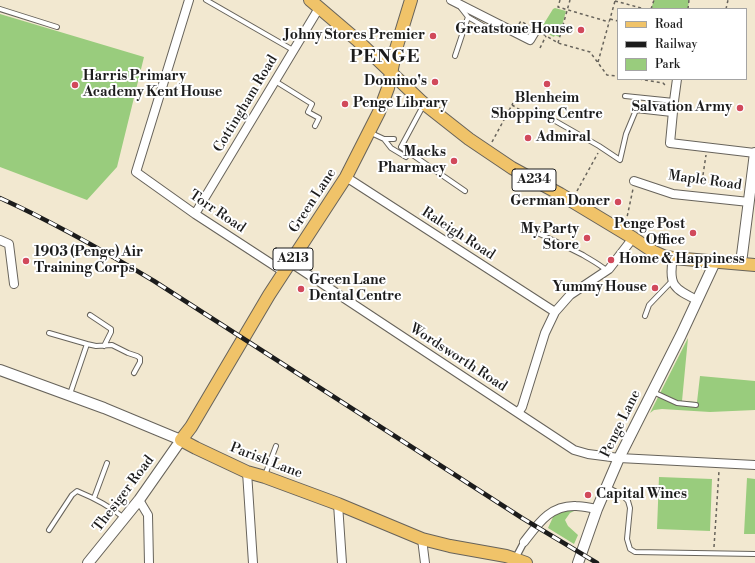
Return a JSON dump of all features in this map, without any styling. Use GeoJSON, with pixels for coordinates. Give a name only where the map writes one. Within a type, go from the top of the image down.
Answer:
{"type":"FeatureCollection","features":[{"type":"Feature","properties":{"kind":"main road","name":"A213"},"geometry":{"type":"LineString","coordinates":[[391,72],[396,49],[411,0]]}},
{"type":"Feature","properties":{"kind":"main road","name":"A234"},"geometry":{"type":"LineString","coordinates":[[314,4],[357,40],[424,104],[469,139],[512,168],[571,201],[654,252],[673,258],[755,265]]}},
{"type":"Feature","properties":{"kind":"main road","name":"Green Lane"},"geometry":{"type":"LineString","coordinates":[[181,440],[191,427],[269,295],[346,178],[379,112],[388,88],[391,72]]}},
{"type":"Feature","properties":{"kind":"main road","name":"Parish Lane"},"geometry":{"type":"LineString","coordinates":[[181,440],[247,472],[338,504],[422,539],[514,560]]}},
{"type":"Feature","properties":{"kind":"street","name":"Torr Road"},"geometry":{"type":"LineString","coordinates":[[189,0],[136,172],[195,214],[287,268]]}},
{"type":"Feature","properties":{"kind":"street"},"geometry":{"type":"LineString","coordinates":[[454,1],[530,40],[536,30]]}},
{"type":"Feature","properties":{"kind":"street","name":"Cottingham Road"},"geometry":{"type":"LineString","coordinates":[[195,214],[293,50],[314,4]]}},
{"type":"Feature","properties":{"kind":"street"},"geometry":{"type":"LineString","coordinates":[[677,80],[670,143],[755,153]]}},
{"type":"Feature","properties":{"kind":"street","name":"Maple Road"},"geometry":{"type":"LineString","coordinates":[[740,263],[755,153]]}},
{"type":"Feature","properties":{"kind":"street","name":"Raleigh Road"},"geometry":{"type":"LineString","coordinates":[[346,178],[555,312]]}},
{"type":"Feature","properties":{"kind":"street","name":"Maple Road"},"geometry":{"type":"LineString","coordinates":[[634,181],[673,194],[749,202]]}},
{"type":"Feature","properties":{"kind":"street"},"geometry":{"type":"LineString","coordinates":[[518,413],[522,406],[545,333],[555,312],[570,295],[609,269],[633,238]]}},
{"type":"Feature","properties":{"kind":"street"},"geometry":{"type":"LineString","coordinates":[[0,240],[9,244],[14,284]]}},
{"type":"Feature","properties":{"kind":"street"},"geometry":{"type":"LineString","coordinates":[[673,258],[671,275],[672,281],[676,288],[681,292],[697,300]]}},
{"type":"Feature","properties":{"kind":"street","name":"Penge Lane"},"geometry":{"type":"LineString","coordinates":[[578,563],[597,509],[619,458],[681,335],[715,262]]}},
{"type":"Feature","properties":{"kind":"street","name":"Wordsworth Road"},"geometry":{"type":"LineString","coordinates":[[287,268],[518,413],[574,450],[588,454],[619,458],[755,465]]}},
{"type":"Feature","properties":{"kind":"street","name":"Parish Lane"},"geometry":{"type":"LineString","coordinates":[[0,370],[104,408],[181,440]]}},
{"type":"Feature","properties":{"kind":"street","name":"Thesiger Road"},"geometry":{"type":"LineString","coordinates":[[88,563],[139,500],[181,440]]}},
{"type":"Feature","properties":{"kind":"street"},"geometry":{"type":"LineString","coordinates":[[247,472],[253,563]]}},
{"type":"Feature","properties":{"kind":"street"},"geometry":{"type":"LineString","coordinates":[[139,500],[148,515],[149,563]]}},
{"type":"Feature","properties":{"kind":"street"},"geometry":{"type":"LineString","coordinates":[[338,504],[342,563]]}},
{"type":"Feature","properties":{"kind":"street"},"geometry":{"type":"LineString","coordinates":[[514,560],[524,542],[544,517],[551,512],[560,507],[576,506],[597,509]]}},
{"type":"Feature","properties":{"kind":"street"},"geometry":{"type":"LineString","coordinates":[[422,539],[425,563]]}},
{"type":"Feature","properties":{"kind":"lane"},"geometry":{"type":"LineString","coordinates":[[206,0],[293,50]]}},
{"type":"Feature","properties":{"kind":"lane"},"geometry":{"type":"LineString","coordinates":[[454,1],[468,17],[490,30]]}},
{"type":"Feature","properties":{"kind":"lane"},"geometry":{"type":"LineString","coordinates":[[0,9],[57,27]]}},
{"type":"Feature","properties":{"kind":"lane"},"geometry":{"type":"LineString","coordinates":[[455,56],[468,17]]}},
{"type":"Feature","properties":{"kind":"lane"},"geometry":{"type":"LineString","coordinates":[[275,81],[312,104],[308,112],[319,118],[315,126]]}},
{"type":"Feature","properties":{"kind":"lane"},"geometry":{"type":"LineString","coordinates":[[625,96],[674,98]]}},
{"type":"Feature","properties":{"kind":"lane"},"geometry":{"type":"LineString","coordinates":[[424,104],[401,147],[465,191]]}},
{"type":"Feature","properties":{"kind":"lane"},"geometry":{"type":"LineString","coordinates":[[536,110],[620,160],[626,134],[636,110],[672,114]]}},
{"type":"Feature","properties":{"kind":"lane"},"geometry":{"type":"LineString","coordinates":[[369,132],[384,139],[394,139]]}},
{"type":"Feature","properties":{"kind":"lane"},"geometry":{"type":"LineString","coordinates":[[384,139],[398,155],[406,157]]}},
{"type":"Feature","properties":{"kind":"lane"},"geometry":{"type":"LineString","coordinates":[[526,228],[559,242],[601,266],[606,271]]}},
{"type":"Feature","properties":{"kind":"lane"},"geometry":{"type":"LineString","coordinates":[[645,316],[649,306],[672,281]]}},
{"type":"Feature","properties":{"kind":"lane"},"geometry":{"type":"LineString","coordinates":[[90,315],[111,329],[104,346]]}},
{"type":"Feature","properties":{"kind":"lane"},"geometry":{"type":"LineString","coordinates":[[49,333],[96,346],[112,345],[138,357],[140,362],[134,373]]}},
{"type":"Feature","properties":{"kind":"lane"},"geometry":{"type":"LineString","coordinates":[[70,395],[87,344]]}},
{"type":"Feature","properties":{"kind":"lane"},"geometry":{"type":"LineString","coordinates":[[652,392],[677,403],[696,405]]}},
{"type":"Feature","properties":{"kind":"lane"},"geometry":{"type":"LineString","coordinates":[[264,477],[276,446]]}},
{"type":"Feature","properties":{"kind":"lane"},"geometry":{"type":"LineString","coordinates":[[94,498],[107,463]]}},
{"type":"Feature","properties":{"kind":"lane"},"geometry":{"type":"LineString","coordinates":[[607,487],[622,495],[628,501],[630,508],[627,540],[630,549],[635,552],[755,554]]}},
{"type":"Feature","properties":{"kind":"lane"},"geometry":{"type":"LineString","coordinates":[[49,530],[72,495],[77,491],[94,498],[115,510],[124,518]]}},
{"type":"Feature","properties":{"kind":"path"},"geometry":{"type":"LineString","coordinates":[[560,0],[558,7],[609,22]]}},
{"type":"Feature","properties":{"kind":"path"},"geometry":{"type":"LineString","coordinates":[[558,43],[570,0]]}},
{"type":"Feature","properties":{"kind":"path"},"geometry":{"type":"LineString","coordinates":[[598,63],[614,0],[642,8]]}},
{"type":"Feature","properties":{"kind":"path"},"geometry":{"type":"LineString","coordinates":[[610,19],[617,21]]}},
{"type":"Feature","properties":{"kind":"path"},"geometry":{"type":"LineString","coordinates":[[518,25],[521,21],[558,43],[590,52],[607,75],[617,76]]}},
{"type":"Feature","properties":{"kind":"path"},"geometry":{"type":"LineString","coordinates":[[540,48],[546,36]]}},
{"type":"Feature","properties":{"kind":"path"},"geometry":{"type":"LineString","coordinates":[[645,80],[663,83],[674,98]]}},
{"type":"Feature","properties":{"kind":"path"},"geometry":{"type":"LineString","coordinates":[[487,151],[512,104],[524,112],[536,110]]}},
{"type":"Feature","properties":{"kind":"path"},"geometry":{"type":"LineString","coordinates":[[703,175],[706,147]]}},
{"type":"Feature","properties":{"kind":"path"},"geometry":{"type":"LineString","coordinates":[[571,201],[601,148]]}},
{"type":"Feature","properties":{"kind":"path"},"geometry":{"type":"LineString","coordinates":[[625,226],[634,181]]}},
{"type":"Feature","properties":{"kind":"path"},"geometry":{"type":"LineString","coordinates":[[714,554],[719,463]]}},
{"type":"Feature","properties":{"kind":"green space"},"geometry":{"type":"Polygon","coordinates":[[[654,0],[689,0],[688,8],[651,8],[654,0]]]}},
{"type":"Feature","properties":{"kind":"green space"},"geometry":{"type":"Polygon","coordinates":[[[555,8],[566,11],[559,37],[555,35],[554,37],[540,30],[555,8]]]}},
{"type":"Feature","properties":{"kind":"green space","name":"Harris Primary Academy Kent House"},"geometry":{"type":"Polygon","coordinates":[[[0,14],[144,57],[117,167],[87,200],[0,167],[0,14]]]}},
{"type":"Feature","properties":{"kind":"green space"},"geometry":{"type":"Polygon","coordinates":[[[688,338],[682,401],[697,402],[700,376],[755,381],[755,410],[710,412],[662,409],[654,410],[650,413],[688,338]]]}},
{"type":"Feature","properties":{"kind":"green space"},"geometry":{"type":"Polygon","coordinates":[[[659,477],[712,479],[710,531],[657,529],[659,477]]]}},
{"type":"Feature","properties":{"kind":"green space"},"geometry":{"type":"Polygon","coordinates":[[[747,478],[755,479],[755,534],[744,534],[747,478]]]}},
{"type":"Feature","properties":{"kind":"green space"},"geometry":{"type":"Polygon","coordinates":[[[572,508],[574,511],[570,513],[565,520],[568,526],[578,535],[574,544],[548,528],[554,515],[572,508]]]}},
{"type":"Feature","properties":{"kind":"railway"},"geometry":{"type":"LineString","coordinates":[[0,198],[78,237],[154,281],[522,518],[597,563]]}},
{"type":"Feature","properties":{"kind":"place","name":"Greatstone House"},"geometry":{"type":"Point","coordinates":[581,30]}},
{"type":"Feature","properties":{"kind":"place","name":"Johny Stores Premier"},"geometry":{"type":"Point","coordinates":[433,36]}},
{"type":"Feature","properties":{"kind":"place","name":"Domino's"},"geometry":{"type":"Point","coordinates":[435,82]}},
{"type":"Feature","properties":{"kind":"place","name":"Blenheim Shopping Centre"},"geometry":{"type":"Point","coordinates":[547,84]}},
{"type":"Feature","properties":{"kind":"place","name":"Harris Primary Academy Kent House"},"geometry":{"type":"Point","coordinates":[75,85]}},
{"type":"Feature","properties":{"kind":"place","name":"Penge Library"},"geometry":{"type":"Point","coordinates":[345,104]}},
{"type":"Feature","properties":{"kind":"place","name":"Salvation Army"},"geometry":{"type":"Point","coordinates":[740,108]}},
{"type":"Feature","properties":{"kind":"place","name":"Admiral"},"geometry":{"type":"Point","coordinates":[528,138]}},
{"type":"Feature","properties":{"kind":"place","name":"Macks Pharmacy"},"geometry":{"type":"Point","coordinates":[454,161]}},
{"type":"Feature","properties":{"kind":"place","name":"German Doner"},"geometry":{"type":"Point","coordinates":[618,202]}},
{"type":"Feature","properties":{"kind":"place","name":"Penge Post Office"},"geometry":{"type":"Point","coordinates":[693,233]}},
{"type":"Feature","properties":{"kind":"place","name":"My Party Store"},"geometry":{"type":"Point","coordinates":[587,238]}},
{"type":"Feature","properties":{"kind":"place","name":"Home & Happiness"},"geometry":{"type":"Point","coordinates":[611,260]}},
{"type":"Feature","properties":{"kind":"place","name":"1903 (Penge) Air Training Corps"},"geometry":{"type":"Point","coordinates":[26,261]}},
{"type":"Feature","properties":{"kind":"place","name":"Yummy House"},"geometry":{"type":"Point","coordinates":[655,288]}},
{"type":"Feature","properties":{"kind":"place","name":"Green Lane Dental Centre"},"geometry":{"type":"Point","coordinates":[301,289]}},
{"type":"Feature","properties":{"kind":"place","name":"Capital Wines"},"geometry":{"type":"Point","coordinates":[588,495]}},
{"type":"Feature","properties":{"kind":"district","name":"PENGE"},"geometry":{"type":"Point","coordinates":[385,58]}}]}
